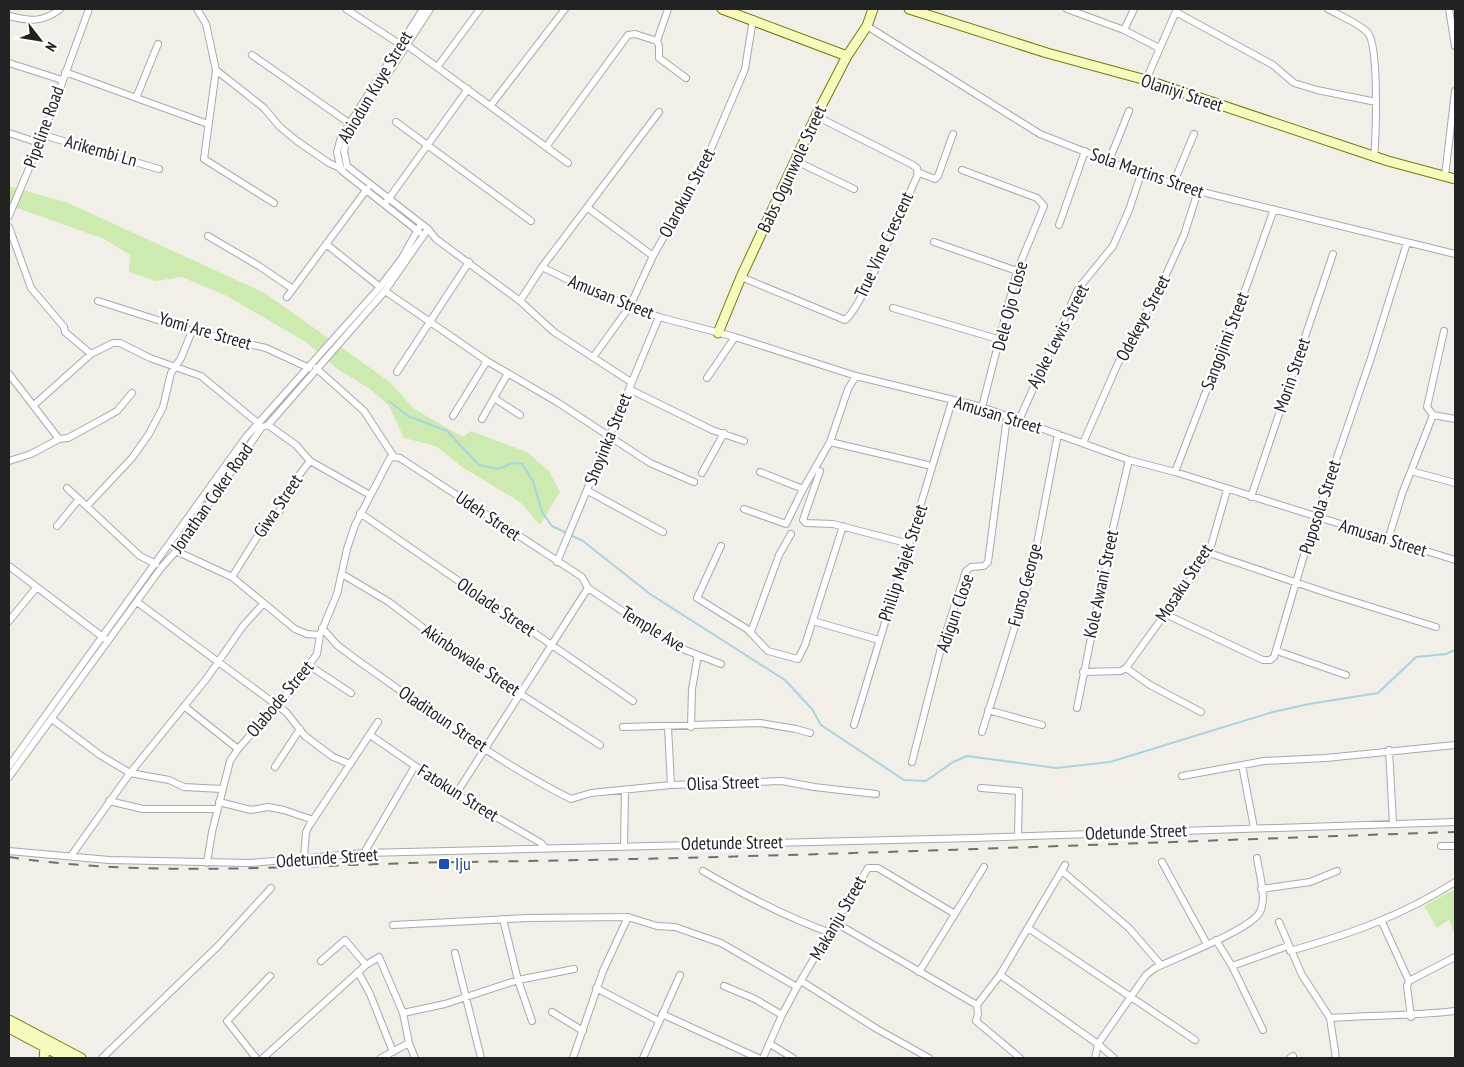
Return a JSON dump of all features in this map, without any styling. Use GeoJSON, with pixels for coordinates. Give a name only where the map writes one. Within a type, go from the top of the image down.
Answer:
{"type":"FeatureCollection","features":[{"type":"Feature","properties":{"kind":"street"},"geometry":{"type":"LineString","coordinates":[[9,16],[36,21],[44,20],[60,9]]}},
{"type":"Feature","properties":{"kind":"street","name":"Pipeline Road"},"geometry":{"type":"LineString","coordinates":[[9,216],[42,135],[89,9]]}},
{"type":"Feature","properties":{"kind":"street"},"geometry":{"type":"LineString","coordinates":[[197,9],[206,24],[216,70],[204,159],[274,204]]}},
{"type":"Feature","properties":{"kind":"street"},"geometry":{"type":"LineString","coordinates":[[346,9],[438,66],[568,163]]}},
{"type":"Feature","properties":{"kind":"street","name":"Abiodun Kuye Street"},"geometry":{"type":"LineString","coordinates":[[368,188],[348,166],[344,151],[347,137],[404,44],[423,9]]}},
{"type":"Feature","properties":{"kind":"street","name":"Abiodun Kuye Street"},"geometry":{"type":"LineString","coordinates":[[430,9],[349,123],[339,143],[338,157],[341,170],[469,262],[520,301],[554,332],[594,356],[630,385],[712,430],[744,441]]}},
{"type":"Feature","properties":{"kind":"street"},"geometry":{"type":"LineString","coordinates":[[438,66],[480,9]]}},
{"type":"Feature","properties":{"kind":"street"},"geometry":{"type":"LineString","coordinates":[[491,105],[565,9]]}},
{"type":"Feature","properties":{"kind":"street"},"geometry":{"type":"LineString","coordinates":[[656,42],[668,9]]}},
{"type":"Feature","properties":{"kind":"street"},"geometry":{"type":"LineString","coordinates":[[722,9],[753,19],[847,56]]}},
{"type":"Feature","properties":{"kind":"street","name":"Babs Ogunwole Street"},"geometry":{"type":"LineString","coordinates":[[718,333],[741,277],[816,116],[847,56],[866,26],[873,9]]}},
{"type":"Feature","properties":{"kind":"street","name":"Olaniyi Street"},"geometry":{"type":"LineString","coordinates":[[909,9],[1047,53],[1146,80],[1374,157],[1455,179]]}},
{"type":"Feature","properties":{"kind":"street"},"geometry":{"type":"LineString","coordinates":[[1067,9],[1124,30],[1159,48]]}},
{"type":"Feature","properties":{"kind":"street"},"geometry":{"type":"LineString","coordinates":[[1124,30],[1134,9]]}},
{"type":"Feature","properties":{"kind":"street"},"geometry":{"type":"LineString","coordinates":[[1328,9],[1363,29],[1372,39],[1376,102],[1374,157]]}},
{"type":"Feature","properties":{"kind":"street"},"geometry":{"type":"LineString","coordinates":[[1449,9],[1455,46]]}},
{"type":"Feature","properties":{"kind":"street"},"geometry":{"type":"LineString","coordinates":[[1146,80],[1177,10],[1273,65],[1294,82],[1317,90],[1376,102]]}},
{"type":"Feature","properties":{"kind":"street","name":"Olarokun Street"},"geometry":{"type":"LineString","coordinates":[[594,356],[630,306],[653,256],[705,163],[732,105],[745,70],[753,19]]}},
{"type":"Feature","properties":{"kind":"street","name":"Sola Martins Street"},"geometry":{"type":"LineString","coordinates":[[866,26],[1040,134],[1141,174],[1198,191],[1455,254]]}},
{"type":"Feature","properties":{"kind":"street"},"geometry":{"type":"LineString","coordinates":[[546,147],[628,35],[635,34],[656,42],[659,46],[659,58],[686,78]]}},
{"type":"Feature","properties":{"kind":"street"},"geometry":{"type":"LineString","coordinates":[[136,98],[158,44]]}},
{"type":"Feature","properties":{"kind":"street"},"geometry":{"type":"LineString","coordinates":[[252,55],[349,123]]}},
{"type":"Feature","properties":{"kind":"street"},"geometry":{"type":"LineString","coordinates":[[9,63],[62,80]]}},
{"type":"Feature","properties":{"kind":"street"},"geometry":{"type":"LineString","coordinates":[[216,70],[264,108],[280,127],[296,141],[341,170],[348,166]]}},
{"type":"Feature","properties":{"kind":"street"},"geometry":{"type":"LineString","coordinates":[[65,72],[208,124]]}},
{"type":"Feature","properties":{"kind":"street"},"geometry":{"type":"LineString","coordinates":[[386,202],[468,89]]}},
{"type":"Feature","properties":{"kind":"street"},"geometry":{"type":"LineString","coordinates":[[1445,176],[1455,91]]}},
{"type":"Feature","properties":{"kind":"street"},"geometry":{"type":"LineString","coordinates":[[1109,161],[1129,111]]}},
{"type":"Feature","properties":{"kind":"street"},"geometry":{"type":"LineString","coordinates":[[520,301],[542,267],[659,112]]}},
{"type":"Feature","properties":{"kind":"street","name":"True Vine Crescent"},"geometry":{"type":"LineString","coordinates":[[741,277],[845,320],[850,316],[865,289],[917,172],[911,164],[816,116]]}},
{"type":"Feature","properties":{"kind":"street"},"geometry":{"type":"LineString","coordinates":[[396,122],[530,221]]}},
{"type":"Feature","properties":{"kind":"street"},"geometry":{"type":"LineString","coordinates":[[9,133],[39,142]]}},
{"type":"Feature","properties":{"kind":"street"},"geometry":{"type":"LineString","coordinates":[[917,172],[935,179],[938,176],[953,134]]}},
{"type":"Feature","properties":{"kind":"street"},"geometry":{"type":"LineString","coordinates":[[1173,184],[1194,134]]}},
{"type":"Feature","properties":{"kind":"street","name":"Arikembi Ln"},"geometry":{"type":"LineString","coordinates":[[42,135],[159,169]]}},
{"type":"Feature","properties":{"kind":"street"},"geometry":{"type":"LineString","coordinates":[[1059,225],[1084,151]]}},
{"type":"Feature","properties":{"kind":"street"},"geometry":{"type":"LineString","coordinates":[[796,161],[854,189]]}},
{"type":"Feature","properties":{"kind":"street","name":"Dele Ojo Close"},"geometry":{"type":"LineString","coordinates":[[962,170],[1037,198],[1044,206],[1017,271],[1001,340],[982,407]]}},
{"type":"Feature","properties":{"kind":"street","name":"Ajoke Lewis Street"},"geometry":{"type":"LineString","coordinates":[[1019,420],[1078,289],[1113,246],[1129,210],[1141,174]]}},
{"type":"Feature","properties":{"kind":"street"},"geometry":{"type":"LineString","coordinates":[[287,297],[368,188]]}},
{"type":"Feature","properties":{"kind":"street","name":"Odekeye Street"},"geometry":{"type":"LineString","coordinates":[[1083,443],[1119,361],[1165,277],[1184,235],[1198,191]]}},
{"type":"Feature","properties":{"kind":"street"},"geometry":{"type":"LineString","coordinates":[[588,208],[653,256]]}},
{"type":"Feature","properties":{"kind":"street","name":"Sangojimi Street"},"geometry":{"type":"LineString","coordinates":[[1175,472],[1274,209]]}},
{"type":"Feature","properties":{"kind":"street"},"geometry":{"type":"LineString","coordinates":[[9,227],[31,288],[64,327],[65,332],[91,354]]}},
{"type":"Feature","properties":{"kind":"street","name":"Jonathan Coker Road"},"geometry":{"type":"LineString","coordinates":[[382,289],[419,227]]}},
{"type":"Feature","properties":{"kind":"street","name":"Jonathan Coker Road"},"geometry":{"type":"LineString","coordinates":[[9,777],[176,551],[262,426],[268,424],[312,368],[382,289],[426,232]]}},
{"type":"Feature","properties":{"kind":"street"},"geometry":{"type":"LineString","coordinates":[[208,236],[259,266],[293,289]]}},
{"type":"Feature","properties":{"kind":"street"},"geometry":{"type":"LineString","coordinates":[[934,242],[1017,271]]}},
{"type":"Feature","properties":{"kind":"street","name":"Puposola Street"},"geometry":{"type":"LineString","coordinates":[[1277,651],[1316,518],[1371,358],[1407,243]]}},
{"type":"Feature","properties":{"kind":"street"},"geometry":{"type":"LineString","coordinates":[[326,244],[382,289],[487,361],[558,402],[658,468],[694,482]]}},
{"type":"Feature","properties":{"kind":"street","name":"Morin Street"},"geometry":{"type":"LineString","coordinates":[[1251,496],[1333,254]]}},
{"type":"Feature","properties":{"kind":"street"},"geometry":{"type":"LineString","coordinates":[[397,372],[469,262]]}},
{"type":"Feature","properties":{"kind":"street","name":"Amusan Street"},"geometry":{"type":"LineString","coordinates":[[542,267],[570,282],[659,317],[734,337],[856,376],[982,407],[1129,460],[1175,472],[1316,518],[1455,560]]}},
{"type":"Feature","properties":{"kind":"street","name":"Yomi Are Street"},"geometry":{"type":"LineString","coordinates":[[98,301],[192,330],[266,348],[312,368],[364,411],[394,457]]}},
{"type":"Feature","properties":{"kind":"street"},"geometry":{"type":"LineString","coordinates":[[893,308],[1001,340]]}},
{"type":"Feature","properties":{"kind":"street","name":"Shoyinka Street"},"geometry":{"type":"LineString","coordinates":[[557,562],[659,317]]}},
{"type":"Feature","properties":{"kind":"street"},"geometry":{"type":"LineString","coordinates":[[87,506],[132,458],[149,434],[164,407],[171,373],[192,330]]}},
{"type":"Feature","properties":{"kind":"street"},"geometry":{"type":"LineString","coordinates":[[1444,331],[1427,407],[1433,415],[1455,420]]}},
{"type":"Feature","properties":{"kind":"street"},"geometry":{"type":"LineString","coordinates":[[706,378],[734,337]]}},
{"type":"Feature","properties":{"kind":"street"},"geometry":{"type":"LineString","coordinates":[[34,405],[91,354],[113,343],[120,343],[150,358],[201,376],[258,422]]}},
{"type":"Feature","properties":{"kind":"street"},"geometry":{"type":"LineString","coordinates":[[453,416],[487,361]]}},
{"type":"Feature","properties":{"kind":"street","name":"Jonathan Coker Road"},"geometry":{"type":"LineString","coordinates":[[9,766],[104,638],[258,422],[312,368]]}},
{"type":"Feature","properties":{"kind":"street"},"geometry":{"type":"LineString","coordinates":[[482,419],[508,373]]}},
{"type":"Feature","properties":{"kind":"street"},"geometry":{"type":"LineString","coordinates":[[9,374],[59,439]]}},
{"type":"Feature","properties":{"kind":"street"},"geometry":{"type":"LineString","coordinates":[[744,509],[785,524],[803,488],[830,442],[848,389],[856,376]]}},
{"type":"Feature","properties":{"kind":"street"},"geometry":{"type":"LineString","coordinates":[[9,461],[31,454],[59,439],[68,438],[117,411],[132,393]]}},
{"type":"Feature","properties":{"kind":"street"},"geometry":{"type":"LineString","coordinates":[[494,398],[520,415]]}},
{"type":"Feature","properties":{"kind":"street","name":"Phillip Majek Street"},"geometry":{"type":"LineString","coordinates":[[854,725],[878,640],[910,544],[952,400]]}},
{"type":"Feature","properties":{"kind":"street"},"geometry":{"type":"LineString","coordinates":[[1388,540],[1411,471],[1433,415]]}},
{"type":"Feature","properties":{"kind":"street","name":"Adigun Close"},"geometry":{"type":"LineString","coordinates":[[912,762],[942,648],[966,571],[971,567],[984,566],[988,562],[1007,417]]}},
{"type":"Feature","properties":{"kind":"street"},"geometry":{"type":"LineString","coordinates":[[268,424],[296,444],[310,461],[370,495]]}},
{"type":"Feature","properties":{"kind":"street"},"geometry":{"type":"LineString","coordinates":[[702,473],[724,433]]}},
{"type":"Feature","properties":{"kind":"street","name":"Funso George"},"geometry":{"type":"LineString","coordinates":[[982,732],[1031,575],[1058,434]]}},
{"type":"Feature","properties":{"kind":"street"},"geometry":{"type":"LineString","coordinates":[[830,442],[932,466]]}},
{"type":"Feature","properties":{"kind":"street","name":"Olabode Street"},"geometry":{"type":"LineString","coordinates":[[207,863],[226,772],[238,749],[310,666],[320,648],[321,631],[337,594],[346,549],[360,513],[390,458],[394,457]]}},
{"type":"Feature","properties":{"kind":"street","name":"Udeh Street"},"geometry":{"type":"LineString","coordinates":[[394,457],[400,458],[582,577],[588,588]]}},
{"type":"Feature","properties":{"kind":"street","name":"Kole Awani Street"},"geometry":{"type":"LineString","coordinates":[[1077,708],[1083,672],[1129,460]]}},
{"type":"Feature","properties":{"kind":"street","name":"Giwa Street"},"geometry":{"type":"LineString","coordinates":[[232,577],[257,537],[278,514],[293,483],[310,461]]}},
{"type":"Feature","properties":{"kind":"street"},"geometry":{"type":"LineString","coordinates":[[820,471],[803,520],[806,523],[843,526],[910,544]]}},
{"type":"Feature","properties":{"kind":"street"},"geometry":{"type":"LineString","coordinates":[[1411,471],[1455,483]]}},
{"type":"Feature","properties":{"kind":"street"},"geometry":{"type":"LineString","coordinates":[[760,472],[803,488]]}},
{"type":"Feature","properties":{"kind":"street"},"geometry":{"type":"LineString","coordinates":[[67,488],[140,556],[156,564]]}},
{"type":"Feature","properties":{"kind":"street","name":"Mosaku Street"},"geometry":{"type":"LineString","coordinates":[[1126,668],[1209,553],[1227,490]]}},
{"type":"Feature","properties":{"kind":"street"},"geometry":{"type":"LineString","coordinates":[[588,491],[663,532]]}},
{"type":"Feature","properties":{"kind":"street"},"geometry":{"type":"LineString","coordinates":[[57,526],[79,499]]}},
{"type":"Feature","properties":{"kind":"street","name":"Ololade Street"},"geometry":{"type":"LineString","coordinates":[[360,513],[633,701]]}},
{"type":"Feature","properties":{"kind":"street"},"geometry":{"type":"LineString","coordinates":[[721,546],[697,598],[751,632],[768,651],[794,660],[800,657],[813,622],[843,526]]}},
{"type":"Feature","properties":{"kind":"street"},"geometry":{"type":"LineString","coordinates":[[751,632],[779,555],[790,534]]}},
{"type":"Feature","properties":{"kind":"street"},"geometry":{"type":"LineString","coordinates":[[176,551],[232,577],[295,629],[307,634],[321,631]]}},
{"type":"Feature","properties":{"kind":"street"},"geometry":{"type":"LineString","coordinates":[[1209,553],[1297,584],[1436,627]]}},
{"type":"Feature","properties":{"kind":"street"},"geometry":{"type":"LineString","coordinates":[[9,566],[104,638]]}},
{"type":"Feature","properties":{"kind":"street","name":"Akinbowale Street"},"geometry":{"type":"LineString","coordinates":[[342,574],[389,602],[452,650],[600,745]]}},
{"type":"Feature","properties":{"kind":"street"},"geometry":{"type":"LineString","coordinates":[[9,621],[36,588]]}},
{"type":"Feature","properties":{"kind":"street"},"geometry":{"type":"LineString","coordinates":[[456,794],[486,749],[550,644],[588,588]]}},
{"type":"Feature","properties":{"kind":"street","name":"Temple Ave"},"geometry":{"type":"LineString","coordinates":[[588,588],[675,646],[721,664]]}},
{"type":"Feature","properties":{"kind":"street"},"geometry":{"type":"LineString","coordinates":[[137,602],[277,705],[292,717],[305,736],[333,757],[350,764]]}},
{"type":"Feature","properties":{"kind":"street"},"geometry":{"type":"LineString","coordinates":[[70,856],[130,772],[219,661],[243,626],[263,604]]}},
{"type":"Feature","properties":{"kind":"street"},"geometry":{"type":"LineString","coordinates":[[1165,614],[1263,660],[1270,660],[1277,651],[1346,675]]}},
{"type":"Feature","properties":{"kind":"street"},"geometry":{"type":"LineString","coordinates":[[813,622],[878,640]]}},
{"type":"Feature","properties":{"kind":"street","name":"Oladitoun Street"},"geometry":{"type":"LineString","coordinates":[[321,631],[357,660],[486,749],[535,780],[571,799]]}},
{"type":"Feature","properties":{"kind":"street"},"geometry":{"type":"LineString","coordinates":[[691,727],[692,689],[698,654]]}},
{"type":"Feature","properties":{"kind":"street"},"geometry":{"type":"LineString","coordinates":[[310,666],[351,693]]}},
{"type":"Feature","properties":{"kind":"street"},"geometry":{"type":"LineString","coordinates":[[1083,672],[1121,671],[1126,668],[1150,685],[1201,712]]}},
{"type":"Feature","properties":{"kind":"street"},"geometry":{"type":"LineString","coordinates":[[184,706],[238,749]]}},
{"type":"Feature","properties":{"kind":"street"},"geometry":{"type":"LineString","coordinates":[[988,710],[1042,725]]}},
{"type":"Feature","properties":{"kind":"street"},"geometry":{"type":"LineString","coordinates":[[52,719],[100,755],[130,772],[169,780],[184,787],[222,789]]}},
{"type":"Feature","properties":{"kind":"street"},"geometry":{"type":"LineString","coordinates":[[304,858],[306,832],[378,722]]}},
{"type":"Feature","properties":{"kind":"street"},"geometry":{"type":"LineString","coordinates":[[623,727],[691,727],[760,723],[796,728],[810,733]]}},
{"type":"Feature","properties":{"kind":"street"},"geometry":{"type":"LineString","coordinates":[[668,727],[671,785]]}},
{"type":"Feature","properties":{"kind":"street"},"geometry":{"type":"LineString","coordinates":[[275,767],[300,730]]}},
{"type":"Feature","properties":{"kind":"street","name":"Fatokun Street"},"geometry":{"type":"LineString","coordinates":[[370,735],[456,794],[541,843],[546,849]]}},
{"type":"Feature","properties":{"kind":"street"},"geometry":{"type":"LineString","coordinates":[[1182,776],[1264,761],[1326,758],[1389,750],[1455,745]]}},
{"type":"Feature","properties":{"kind":"street"},"geometry":{"type":"LineString","coordinates":[[1389,750],[1393,823]]}},
{"type":"Feature","properties":{"kind":"street"},"geometry":{"type":"LineString","coordinates":[[1242,765],[1254,828]]}},
{"type":"Feature","properties":{"kind":"street"},"geometry":{"type":"LineString","coordinates":[[364,854],[415,766]]}},
{"type":"Feature","properties":{"kind":"street","name":"Olisa Street"},"geometry":{"type":"LineString","coordinates":[[571,799],[592,794],[671,785],[782,780],[876,794]]}},
{"type":"Feature","properties":{"kind":"street"},"geometry":{"type":"LineString","coordinates":[[981,788],[1019,791],[1018,835]]}},
{"type":"Feature","properties":{"kind":"street"},"geometry":{"type":"LineString","coordinates":[[624,847],[625,790]]}},
{"type":"Feature","properties":{"kind":"street"},"geometry":{"type":"LineString","coordinates":[[109,801],[143,809],[218,805],[251,810],[268,807],[284,810],[313,820]]}},
{"type":"Feature","properties":{"kind":"street","name":"Odetunde Street"},"geometry":{"type":"LineString","coordinates":[[9,851],[207,863],[250,863],[364,854],[1455,822]]}},
{"type":"Feature","properties":{"kind":"street"},"geometry":{"type":"LineString","coordinates":[[1441,846],[1455,846]]}},
{"type":"Feature","properties":{"kind":"street"},"geometry":{"type":"LineString","coordinates":[[1095,1058],[1098,1044],[1146,975],[1161,965],[1216,940],[1256,917],[1262,906],[1257,858]]}},
{"type":"Feature","properties":{"kind":"street"},"geometry":{"type":"LineString","coordinates":[[1162,862],[1207,944]]}},
{"type":"Feature","properties":{"kind":"street"},"geometry":{"type":"LineString","coordinates":[[1020,1058],[976,1021],[978,1014],[977,1006],[1000,975],[1066,865]]}},
{"type":"Feature","properties":{"kind":"street","name":"Makanju Street"},"geometry":{"type":"LineString","coordinates":[[764,1058],[782,1015],[831,933],[864,872],[873,867],[955,914]]}},
{"type":"Feature","properties":{"kind":"street"},"geometry":{"type":"LineString","coordinates":[[919,972],[984,867]]}},
{"type":"Feature","properties":{"kind":"street"},"geometry":{"type":"LineString","coordinates":[[703,871],[754,900],[801,922],[831,933]]}},
{"type":"Feature","properties":{"kind":"street"},"geometry":{"type":"LineString","coordinates":[[1261,889],[1310,882],[1337,871]]}},
{"type":"Feature","properties":{"kind":"street"},"geometry":{"type":"LineString","coordinates":[[1062,872],[1129,928],[1161,965]]}},
{"type":"Feature","properties":{"kind":"street"},"geometry":{"type":"LineString","coordinates":[[1232,966],[1289,948],[1348,934],[1382,922],[1455,882]]}},
{"type":"Feature","properties":{"kind":"street"},"geometry":{"type":"LineString","coordinates":[[102,1058],[218,946],[270,888]]}},
{"type":"Feature","properties":{"kind":"street"},"geometry":{"type":"LineString","coordinates":[[573,1058],[596,988],[628,917]]}},
{"type":"Feature","properties":{"kind":"street"},"geometry":{"type":"LineString","coordinates":[[394,925],[504,919],[628,917],[657,926],[675,927],[721,943],[799,984],[930,1058]]}},
{"type":"Feature","properties":{"kind":"street"},"geometry":{"type":"LineString","coordinates":[[504,919],[518,980],[532,1021]]}},
{"type":"Feature","properties":{"kind":"street"},"geometry":{"type":"LineString","coordinates":[[1279,922],[1302,975],[1330,1018],[1336,1058]]}},
{"type":"Feature","properties":{"kind":"street"},"geometry":{"type":"LineString","coordinates":[[1382,922],[1409,981]]}},
{"type":"Feature","properties":{"kind":"street"},"geometry":{"type":"LineString","coordinates":[[836,923],[977,1006]]}},
{"type":"Feature","properties":{"kind":"street"},"geometry":{"type":"LineString","coordinates":[[1028,928],[1195,1040]]}},
{"type":"Feature","properties":{"kind":"street"},"geometry":{"type":"LineString","coordinates":[[322,961],[345,940],[366,965]]}},
{"type":"Feature","properties":{"kind":"street"},"geometry":{"type":"LineString","coordinates":[[1216,940],[1232,966],[1263,1030]]}},
{"type":"Feature","properties":{"kind":"street"},"geometry":{"type":"LineString","coordinates":[[455,953],[481,1058]]}},
{"type":"Feature","properties":{"kind":"street"},"geometry":{"type":"LineString","coordinates":[[263,1058],[376,957],[382,960],[403,1013],[414,1058]]}},
{"type":"Feature","properties":{"kind":"street"},"geometry":{"type":"LineString","coordinates":[[1410,1017],[1407,986],[1409,981],[1455,957]]}},
{"type":"Feature","properties":{"kind":"street"},"geometry":{"type":"LineString","coordinates":[[403,1013],[465,998],[518,980],[574,969]]}},
{"type":"Feature","properties":{"kind":"street"},"geometry":{"type":"LineString","coordinates":[[358,972],[370,994],[391,1054]]}},
{"type":"Feature","properties":{"kind":"street"},"geometry":{"type":"LineString","coordinates":[[643,1058],[680,975]]}},
{"type":"Feature","properties":{"kind":"street"},"geometry":{"type":"LineString","coordinates":[[1000,975],[1098,1044],[1114,1058]]}},
{"type":"Feature","properties":{"kind":"street"},"geometry":{"type":"LineString","coordinates":[[256,1058],[227,1021],[270,976]]}},
{"type":"Feature","properties":{"kind":"street"},"geometry":{"type":"LineString","coordinates":[[724,986],[755,999],[782,1015]]}},
{"type":"Feature","properties":{"kind":"street"},"geometry":{"type":"LineString","coordinates":[[596,988],[659,1022]]}},
{"type":"Feature","properties":{"kind":"street"},"geometry":{"type":"LineString","coordinates":[[1330,1018],[1364,1016],[1410,1017],[1455,1011]]}},
{"type":"Feature","properties":{"kind":"street"},"geometry":{"type":"LineString","coordinates":[[552,1012],[583,1031]]}},
{"type":"Feature","properties":{"kind":"street"},"geometry":{"type":"LineString","coordinates":[[662,1014],[758,1058]]}},
{"type":"Feature","properties":{"kind":"street"},"geometry":{"type":"LineString","coordinates":[[9,1020],[81,1058]]}},
{"type":"Feature","properties":{"kind":"street"},"geometry":{"type":"LineString","coordinates":[[9,1028],[64,1058]]}},
{"type":"Feature","properties":{"kind":"street"},"geometry":{"type":"LineString","coordinates":[[381,1058],[409,1043]]}},
{"type":"Feature","properties":{"kind":"street"},"geometry":{"type":"LineString","coordinates":[[770,1044],[793,1058]]}},
{"type":"Feature","properties":{"kind":"street"},"geometry":{"type":"LineString","coordinates":[[44,1058],[45,1048]]}},
{"type":"Feature","properties":{"kind":"green space"},"geometry":{"type":"Polygon","coordinates":[[[9,186],[68,203],[265,293],[390,382],[414,409],[463,437],[471,431],[527,452],[549,471],[560,492],[540,525],[520,502],[462,467],[436,446],[404,438],[389,406],[370,389],[336,368],[306,342],[227,296],[182,277],[156,281],[129,272],[130,255],[104,239],[9,205],[9,186]]]}},
{"type":"Feature","properties":{"kind":"green space"},"geometry":{"type":"Polygon","coordinates":[[[1455,889],[1455,935],[1449,920],[1437,928],[1424,906],[1455,889]]]}},
{"type":"Feature","properties":{"kind":"waterway"},"geometry":{"type":"LineString","coordinates":[[389,401],[408,416],[447,431],[479,465],[498,469],[513,463],[522,464],[533,481],[542,512],[552,526],[583,541],[650,594],[785,680],[812,709],[821,725],[904,780],[926,781],[953,762],[967,756],[1056,768],[1110,762],[1273,712],[1378,693],[1416,657],[1446,654],[1455,650]]}},
{"type":"Feature","properties":{"kind":"railway"},"geometry":{"type":"LineString","coordinates":[[9,857],[65,864],[121,867],[234,869],[403,863],[832,854],[1455,832]]}},
{"type":"Feature","properties":{"kind":"place","name":"Iju"},"geometry":{"type":"Point","coordinates":[444,864]}}]}
